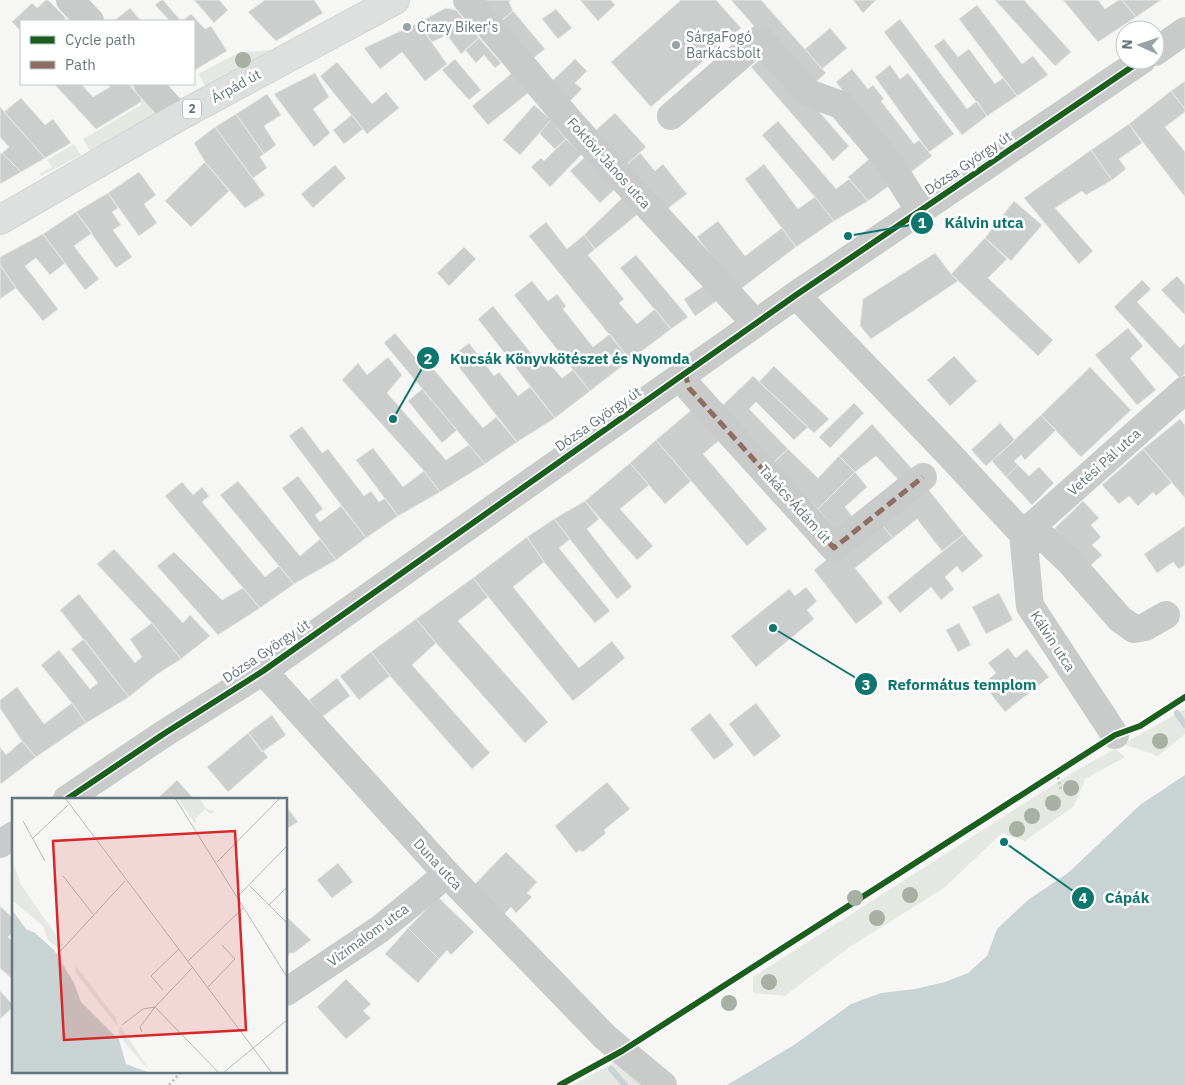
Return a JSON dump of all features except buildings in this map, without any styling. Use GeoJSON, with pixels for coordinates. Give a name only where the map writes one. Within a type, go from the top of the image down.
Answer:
{"type":"FeatureCollection","features":[{"type":"Feature","properties":{"kind":"main road","name":"Árpád út"},"geometry":{"type":"LineString","coordinates":[[0,220],[178,117],[388,1]]}},
{"type":"Feature","properties":{"kind":"street"},"geometry":{"type":"LineString","coordinates":[[70,0],[89,20]]}},
{"type":"Feature","properties":{"kind":"street","name":"Foktövi János utca"},"geometry":{"type":"LineString","coordinates":[[467,0],[573,125],[755,323]]}},
{"type":"Feature","properties":{"kind":"street"},"geometry":{"type":"LineString","coordinates":[[1165,45],[1185,31]]}},
{"type":"Feature","properties":{"kind":"street"},"geometry":{"type":"LineString","coordinates":[[671,116],[760,39],[808,93],[841,106],[889,162],[920,211]]}},
{"type":"Feature","properties":{"kind":"street","name":"Dózsa György út"},"geometry":{"type":"LineString","coordinates":[[68,798],[263,670],[755,323],[1127,70]]}},
{"type":"Feature","properties":{"kind":"street"},"geometry":{"type":"LineString","coordinates":[[149,85],[178,117]]}},
{"type":"Feature","properties":{"kind":"street"},"geometry":{"type":"LineString","coordinates":[[796,295],[947,452],[1022,534],[1048,541],[1120,619],[1134,629],[1145,627],[1166,615]]}},
{"type":"Feature","properties":{"kind":"street","name":"Takács Ádám út"},"geometry":{"type":"LineString","coordinates":[[684,373],[689,388],[834,548],[923,477]]}},
{"type":"Feature","properties":{"kind":"street","name":"Vetési Pál utca"},"geometry":{"type":"LineString","coordinates":[[1022,534],[1185,390]]}},
{"type":"Feature","properties":{"kind":"street","name":"Kálvin utca"},"geometry":{"type":"LineString","coordinates":[[1022,534],[1030,606],[1115,735]]}},
{"type":"Feature","properties":{"kind":"street","name":"Duna utca"},"geometry":{"type":"LineString","coordinates":[[263,670],[446,874],[605,1037],[663,1085]]}},
{"type":"Feature","properties":{"kind":"street"},"geometry":{"type":"LineString","coordinates":[[0,844],[12,836]]}},
{"type":"Feature","properties":{"kind":"street","name":"Vízimalom utca"},"geometry":{"type":"LineString","coordinates":[[288,991],[380,929],[446,874]]}},
{"type":"Feature","properties":{"kind":"path"},"geometry":{"type":"LineString","coordinates":[[1049,778],[1066,767]]}},
{"type":"Feature","properties":{"kind":"path"},"geometry":{"type":"LineString","coordinates":[[1057,772],[1061,791]]}},
{"type":"Feature","properties":{"kind":"path"},"geometry":{"type":"LineString","coordinates":[[169,1085],[181,1072]]}},
{"type":"Feature","properties":{"kind":"shaded area"},"geometry":{"type":"Polygon","coordinates":[[[272,50],[207,88],[198,74],[240,52],[272,50]]]}},
{"type":"Feature","properties":{"kind":"shaded area"},"geometry":{"type":"Polygon","coordinates":[[[129,85],[141,85],[156,113],[90,151],[83,139],[141,105],[141,98],[129,85]]]}},
{"type":"Feature","properties":{"kind":"shaded area"},"geometry":{"type":"Polygon","coordinates":[[[74,144],[81,155],[41,176],[39,174],[52,167],[47,160],[74,144]]]}},
{"type":"Feature","properties":{"kind":"shaded area"},"geometry":{"type":"Polygon","coordinates":[[[1185,709],[1185,734],[1158,756],[1123,744],[1185,709]]]}},
{"type":"Feature","properties":{"kind":"shaded area"},"geometry":{"type":"Polygon","coordinates":[[[1115,749],[1125,757],[1085,779],[1074,806],[1025,841],[1002,833],[944,888],[848,948],[785,996],[753,993],[753,977],[1075,771],[1115,749]]]}},
{"type":"Feature","properties":{"kind":"shaded area"},"geometry":{"type":"Polygon","coordinates":[[[1185,775],[1185,1085],[727,1085],[794,1045],[851,1004],[881,993],[915,989],[945,982],[968,973],[987,956],[997,929],[1028,900],[1068,873],[1140,805],[1185,775]]]}},
{"type":"Feature","properties":{"kind":"shaded area"},"geometry":{"type":"Polygon","coordinates":[[[620,1059],[645,1085],[573,1085],[620,1059]]]}},
{"type":"Feature","properties":{"kind":"waterway"},"geometry":{"type":"LineString","coordinates":[[1177,713],[1185,725]]}},
{"type":"Feature","properties":{"kind":"waterway"},"geometry":{"type":"LineString","coordinates":[[611,1069],[625,1085]]}},
{"type":"Feature","properties":{"kind":"marked path"},"geometry":{"type":"LineString","coordinates":[[685,373],[689,388],[834,548],[923,477]]}},
{"type":"Feature","properties":{"kind":"cycle path"},"geometry":{"type":"LineString","coordinates":[[68,798],[162,735],[263,671],[796,295],[1127,70]]}},
{"type":"Feature","properties":{"kind":"cycle path"},"geometry":{"type":"LineString","coordinates":[[560,1085],[622,1051],[1115,735],[1140,726],[1185,697]]}},
{"type":"Feature","properties":{"kind":"place","name":"Crazy Biker's"},"geometry":{"type":"Point","coordinates":[407,27]}},
{"type":"Feature","properties":{"kind":"place","name":"SárgaFogó Barkácsbolt"},"geometry":{"type":"Point","coordinates":[676,45]}},
{"type":"Feature","properties":{"kind":"place","name":"Kálvin utca"},"geometry":{"type":"Point","coordinates":[848,236]}},
{"type":"Feature","properties":{"kind":"place","name":"Kucsák Könyvkötészet és Nyomda"},"geometry":{"type":"Point","coordinates":[393,419]}},
{"type":"Feature","properties":{"kind":"place","name":"Református templom"},"geometry":{"type":"Point","coordinates":[773,628]}},
{"type":"Feature","properties":{"kind":"place","name":"Cápák"},"geometry":{"type":"Point","coordinates":[1004,842]}}]}
